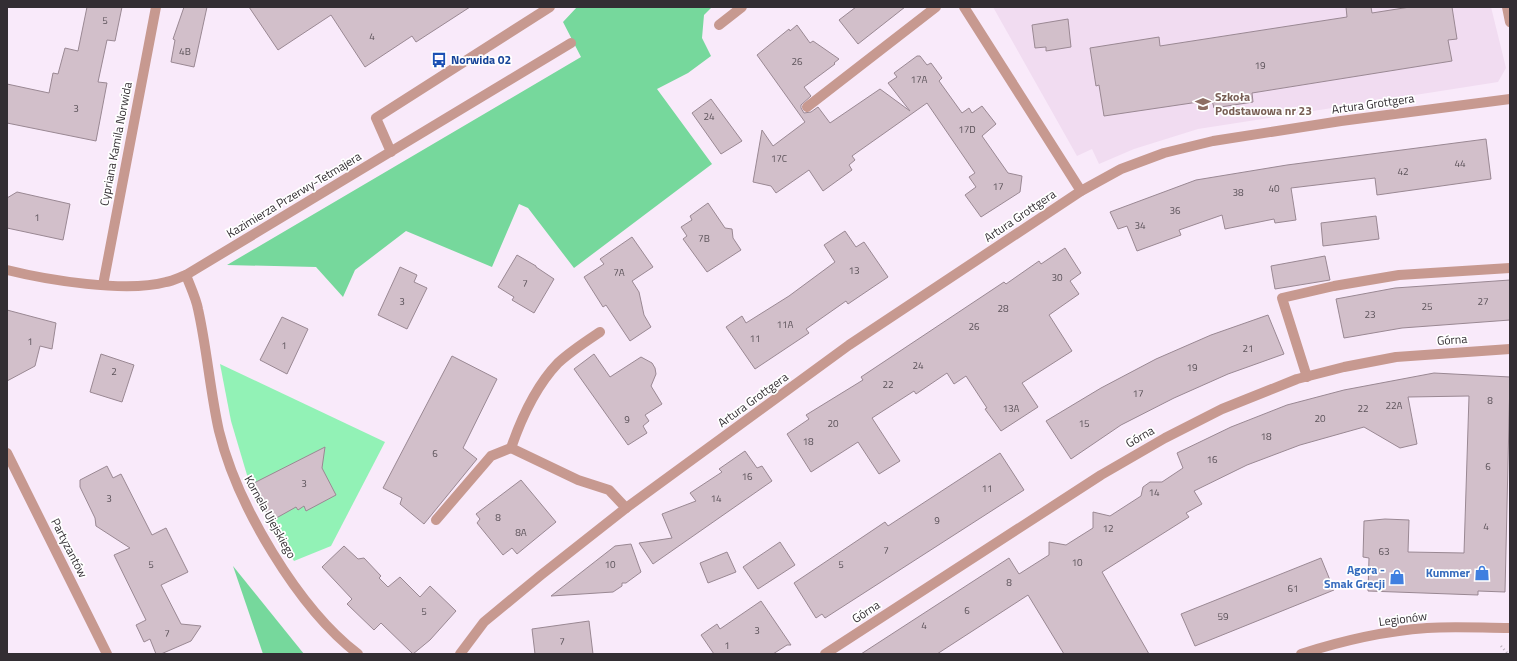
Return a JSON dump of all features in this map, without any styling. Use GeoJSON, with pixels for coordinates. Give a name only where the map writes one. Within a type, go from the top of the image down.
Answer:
{"type":"FeatureCollection","features":[{"type":"Feature","properties":{"kind":"street","name":"Cypriana Kamila Norwida"},"geometry":{"type":"LineString","coordinates":[[103,285],[156,7]]}},
{"type":"Feature","properties":{"kind":"street"},"geometry":{"type":"LineString","coordinates":[[391,152],[376,118],[550,7]]}},
{"type":"Feature","properties":{"kind":"street"},"geometry":{"type":"LineString","coordinates":[[720,25],[742,7]]}},
{"type":"Feature","properties":{"kind":"street"},"geometry":{"type":"LineString","coordinates":[[807,107],[936,7]]}},
{"type":"Feature","properties":{"kind":"street"},"geometry":{"type":"LineString","coordinates":[[964,7],[1081,191]]}},
{"type":"Feature","properties":{"kind":"street"},"geometry":{"type":"LineString","coordinates":[[1507,7],[1510,22]]}},
{"type":"Feature","properties":{"kind":"street","name":"Kazimierza Przerwy-Tetmajera"},"geometry":{"type":"LineString","coordinates":[[7,270],[29,275],[103,285],[140,286],[166,283],[186,275],[571,43]]}},
{"type":"Feature","properties":{"kind":"street","name":"Artura Grottgera"},"geometry":{"type":"LineString","coordinates":[[460,654],[484,622],[540,574],[626,508],[849,345],[1081,191],[1121,169],[1164,153],[1213,142],[1341,121],[1510,99]]}},
{"type":"Feature","properties":{"kind":"street"},"geometry":{"type":"LineString","coordinates":[[1307,377],[1282,298],[1334,286],[1399,275],[1510,268]]}},
{"type":"Feature","properties":{"kind":"street","name":"Kornela Ujejskiego"},"geometry":{"type":"LineString","coordinates":[[186,275],[198,308],[220,432],[234,478],[259,529],[288,576],[317,615],[340,640],[358,654]]}},
{"type":"Feature","properties":{"kind":"street"},"geometry":{"type":"LineString","coordinates":[[511,448],[518,429],[545,379],[559,363],[578,346],[600,332]]}},
{"type":"Feature","properties":{"kind":"street","name":"Górna"},"geometry":{"type":"LineString","coordinates":[[825,654],[1100,475],[1165,438],[1222,409],[1307,377],[1344,367],[1396,357],[1510,349]]}},
{"type":"Feature","properties":{"kind":"street"},"geometry":{"type":"LineString","coordinates":[[436,520],[491,456],[511,448],[578,480],[609,490],[626,508]]}},
{"type":"Feature","properties":{"kind":"street","name":"Partyzantów"},"geometry":{"type":"LineString","coordinates":[[7,453],[107,654]]}},
{"type":"Feature","properties":{"kind":"street","name":"Legionów"},"geometry":{"type":"LineString","coordinates":[[1301,654],[1363,638],[1428,628],[1510,628]]}},
{"type":"Feature","properties":{"kind":"path"},"geometry":{"type":"LineString","coordinates":[[1495,645],[1505,648],[1508,654]]}},
{"type":"Feature","properties":{"kind":"shaded area","name":"Szkoła Podstawowa nr 23"},"geometry":{"type":"Polygon","coordinates":[[[993,7],[1491,7],[1506,68],[1498,82],[1198,129],[1134,149],[1099,164],[1092,149],[1077,156],[993,7]]]}},
{"type":"Feature","properties":{"kind":"green space"},"geometry":{"type":"Polygon","coordinates":[[[577,7],[712,7],[704,15],[702,38],[711,56],[688,73],[657,89],[712,164],[574,268],[528,208],[519,204],[492,267],[406,231],[355,270],[343,297],[316,267],[227,265],[581,57],[563,22],[577,7]]]}},
{"type":"Feature","properties":{"kind":"green space"},"geometry":{"type":"Polygon","coordinates":[[[220,364],[385,442],[331,546],[294,561],[278,536],[247,475],[231,421],[220,364]]]}},
{"type":"Feature","properties":{"kind":"green space"},"geometry":{"type":"Polygon","coordinates":[[[233,566],[304,654],[263,654],[233,566]]]}},
{"type":"Feature","properties":{"kind":"building"},"geometry":{"type":"Polygon","coordinates":[[[87,7],[122,7],[115,41],[107,40],[98,82],[107,83],[96,141],[7,123],[7,84],[49,93],[53,73],[58,74],[65,48],[78,51],[87,7]]]}},
{"type":"Feature","properties":{"kind":"building"},"geometry":{"type":"Polygon","coordinates":[[[184,7],[207,7],[194,67],[171,62],[175,40],[173,39],[184,7]]]}},
{"type":"Feature","properties":{"kind":"building"},"geometry":{"type":"Polygon","coordinates":[[[249,7],[470,7],[416,42],[412,36],[365,67],[331,15],[278,50],[249,7]]]}},
{"type":"Feature","properties":{"kind":"building"},"geometry":{"type":"Polygon","coordinates":[[[856,7],[905,7],[858,44],[839,20],[856,7]]]}},
{"type":"Feature","properties":{"kind":"building","name":"Szkoła Podstawowa nr 23"},"geometry":{"type":"Polygon","coordinates":[[[1346,7],[1371,7],[1372,13],[1410,7],[1452,7],[1457,39],[1448,40],[1452,61],[1252,93],[1253,102],[1214,108],[1212,100],[1104,116],[1099,85],[1096,86],[1090,48],[1159,37],[1160,46],[1347,17],[1346,7]]]}},
{"type":"Feature","properties":{"kind":"building"},"geometry":{"type":"Polygon","coordinates":[[[1068,19],[1071,47],[1046,51],[1046,47],[1035,48],[1032,25],[1068,19]]]}},
{"type":"Feature","properties":{"kind":"building"},"geometry":{"type":"Polygon","coordinates":[[[797,25],[810,43],[813,41],[839,59],[834,63],[835,64],[804,87],[811,96],[801,105],[804,113],[811,112],[818,107],[830,123],[880,89],[910,111],[888,83],[897,77],[894,73],[917,56],[920,56],[927,65],[931,63],[942,78],[939,81],[962,113],[969,108],[972,113],[982,106],[996,124],[982,136],[1008,173],[1022,176],[1020,192],[981,217],[965,195],[976,187],[969,177],[975,173],[927,103],[852,156],[855,160],[849,165],[852,170],[823,191],[809,170],[776,193],[771,186],[753,182],[762,130],[773,146],[805,122],[757,55],[789,29],[790,31],[797,25]]]}},
{"type":"Feature","properties":{"kind":"building"},"geometry":{"type":"Polygon","coordinates":[[[711,99],[742,141],[721,154],[692,113],[711,99]]]}},
{"type":"Feature","properties":{"kind":"building"},"geometry":{"type":"Polygon","coordinates":[[[1486,139],[1491,179],[1377,195],[1375,178],[1291,188],[1296,220],[1275,223],[1274,219],[1225,229],[1222,215],[1179,230],[1181,235],[1137,251],[1127,226],[1118,229],[1110,212],[1196,180],[1287,165],[1486,139]]]}},
{"type":"Feature","properties":{"kind":"building"},"geometry":{"type":"Polygon","coordinates":[[[17,192],[70,204],[63,240],[7,228],[7,198],[17,192]]]}},
{"type":"Feature","properties":{"kind":"building"},"geometry":{"type":"Polygon","coordinates":[[[708,203],[725,228],[732,229],[733,238],[741,250],[707,272],[683,239],[687,236],[681,227],[692,220],[690,216],[708,203]]]}},
{"type":"Feature","properties":{"kind":"building"},"geometry":{"type":"Polygon","coordinates":[[[1376,216],[1379,239],[1323,246],[1321,223],[1376,216]]]}},
{"type":"Feature","properties":{"kind":"building"},"geometry":{"type":"Polygon","coordinates":[[[845,231],[856,247],[864,242],[888,277],[848,304],[846,301],[806,329],[809,333],[755,369],[726,327],[742,316],[746,323],[789,296],[835,262],[824,245],[845,231]]]}},
{"type":"Feature","properties":{"kind":"building"},"geometry":{"type":"Polygon","coordinates":[[[632,237],[653,267],[632,281],[639,292],[644,315],[651,327],[630,341],[606,305],[603,307],[584,277],[604,264],[600,259],[632,237]]]}},
{"type":"Feature","properties":{"kind":"building"},"geometry":{"type":"Polygon","coordinates":[[[1065,248],[1081,273],[1070,281],[1079,294],[1049,315],[1072,351],[1022,383],[1038,407],[1001,431],[985,409],[987,408],[966,376],[954,384],[947,373],[916,394],[914,391],[872,418],[900,461],[879,474],[858,442],[811,472],[787,434],[809,419],[806,415],[863,380],[861,377],[1004,282],[1006,284],[1039,261],[1041,264],[1065,248]]]}},
{"type":"Feature","properties":{"kind":"building"},"geometry":{"type":"Polygon","coordinates":[[[517,255],[554,279],[534,313],[512,300],[514,297],[498,287],[517,255]]]}},
{"type":"Feature","properties":{"kind":"building"},"geometry":{"type":"Polygon","coordinates":[[[1325,256],[1330,280],[1275,289],[1271,266],[1325,256]]]}},
{"type":"Feature","properties":{"kind":"building"},"geometry":{"type":"Polygon","coordinates":[[[400,267],[417,275],[414,282],[427,288],[407,329],[378,315],[400,267]]]}},
{"type":"Feature","properties":{"kind":"building"},"geometry":{"type":"Polygon","coordinates":[[[1510,280],[1510,320],[1402,328],[1344,338],[1336,299],[1395,288],[1510,280]]]}},
{"type":"Feature","properties":{"kind":"building"},"geometry":{"type":"Polygon","coordinates":[[[7,310],[56,323],[52,349],[40,346],[35,366],[7,381],[7,310]]]}},
{"type":"Feature","properties":{"kind":"building"},"geometry":{"type":"Polygon","coordinates":[[[1268,315],[1284,354],[1228,374],[1174,398],[1121,425],[1071,459],[1046,421],[1101,388],[1156,359],[1211,335],[1268,315]]]}},
{"type":"Feature","properties":{"kind":"building"},"geometry":{"type":"Polygon","coordinates":[[[282,317],[308,329],[287,374],[260,360],[282,317]]]}},
{"type":"Feature","properties":{"kind":"building"},"geometry":{"type":"Polygon","coordinates":[[[101,354],[134,365],[122,402],[90,392],[101,354]]]}},
{"type":"Feature","properties":{"kind":"building"},"geometry":{"type":"Polygon","coordinates":[[[594,354],[610,377],[641,357],[652,363],[655,368],[656,374],[651,386],[662,404],[645,415],[649,421],[643,426],[647,433],[628,445],[574,369],[594,354]]]}},
{"type":"Feature","properties":{"kind":"building"},"geometry":{"type":"Polygon","coordinates":[[[452,356],[497,379],[463,448],[477,459],[424,524],[400,504],[402,498],[383,488],[452,356]]]}},
{"type":"Feature","properties":{"kind":"building"},"geometry":{"type":"Polygon","coordinates":[[[1434,373],[1510,377],[1505,592],[1478,591],[1478,595],[1368,591],[1369,558],[1363,557],[1364,521],[1385,519],[1409,520],[1408,552],[1464,553],[1469,396],[1408,397],[1417,444],[1400,448],[1364,427],[1300,445],[1247,465],[1194,491],[1202,504],[1186,513],[1189,517],[1102,572],[1149,654],[1064,654],[1028,595],[937,654],[861,654],[1009,558],[1019,574],[1049,555],[1049,542],[1066,545],[1093,528],[1093,512],[1110,516],[1141,496],[1143,487],[1150,482],[1162,482],[1183,468],[1177,453],[1231,427],[1287,405],[1344,390],[1434,373]]]}},
{"type":"Feature","properties":{"kind":"building"},"geometry":{"type":"Polygon","coordinates":[[[325,447],[322,468],[336,495],[306,511],[304,506],[298,510],[296,507],[271,521],[252,484],[325,447]]]}},
{"type":"Feature","properties":{"kind":"building"},"geometry":{"type":"Polygon","coordinates":[[[745,451],[757,468],[762,466],[772,481],[653,564],[639,543],[672,538],[662,514],[696,501],[690,493],[722,472],[719,469],[745,451]]]}},
{"type":"Feature","properties":{"kind":"building"},"geometry":{"type":"Polygon","coordinates":[[[1000,453],[1024,490],[825,618],[822,614],[816,618],[794,583],[885,522],[888,526],[1000,453]]]}},
{"type":"Feature","properties":{"kind":"building"},"geometry":{"type":"Polygon","coordinates":[[[107,466],[113,478],[121,474],[152,535],[166,528],[188,572],[161,585],[181,624],[201,626],[191,641],[161,654],[156,654],[150,639],[144,642],[136,625],[146,620],[114,555],[130,548],[96,526],[95,518],[80,487],[80,480],[107,466]]]}},
{"type":"Feature","properties":{"kind":"building"},"geometry":{"type":"Polygon","coordinates":[[[521,480],[556,522],[517,554],[512,548],[503,555],[477,523],[480,519],[476,514],[521,480]]]}},
{"type":"Feature","properties":{"kind":"building"},"geometry":{"type":"Polygon","coordinates":[[[780,542],[795,565],[758,589],[743,567],[780,542]]]}},
{"type":"Feature","properties":{"kind":"building"},"geometry":{"type":"Polygon","coordinates":[[[631,544],[641,572],[626,583],[622,583],[622,586],[613,592],[551,596],[615,546],[631,544]]]}},
{"type":"Feature","properties":{"kind":"building"},"geometry":{"type":"Polygon","coordinates":[[[344,546],[358,559],[364,558],[381,576],[379,578],[388,587],[400,577],[420,597],[430,586],[456,611],[430,640],[413,654],[381,623],[374,630],[347,604],[352,599],[322,567],[344,546]]]}},
{"type":"Feature","properties":{"kind":"building"},"geometry":{"type":"Polygon","coordinates":[[[727,552],[736,572],[708,583],[700,563],[727,552]]]}},
{"type":"Feature","properties":{"kind":"building"},"geometry":{"type":"Polygon","coordinates":[[[1321,558],[1334,590],[1195,646],[1181,614],[1321,558]]]}},
{"type":"Feature","properties":{"kind":"building"},"geometry":{"type":"Polygon","coordinates":[[[761,601],[791,645],[787,645],[773,654],[714,654],[701,635],[717,624],[720,629],[761,601]]]}},
{"type":"Feature","properties":{"kind":"building"},"geometry":{"type":"Polygon","coordinates":[[[589,621],[593,654],[535,654],[532,629],[589,621]]]}},
{"type":"Feature","properties":{"kind":"place","name":"Norwida 02"},"geometry":{"type":"Point","coordinates":[439,60]}},
{"type":"Feature","properties":{"kind":"place","name":"Szkoła Podstawowa nr 23"},"geometry":{"type":"Point","coordinates":[1203,104]}},
{"type":"Feature","properties":{"kind":"place","name":"Kummer"},"geometry":{"type":"Point","coordinates":[1482,573]}},
{"type":"Feature","properties":{"kind":"place","name":"Agora - Smak Grecji"},"geometry":{"type":"Point","coordinates":[1397,577]}}]}
